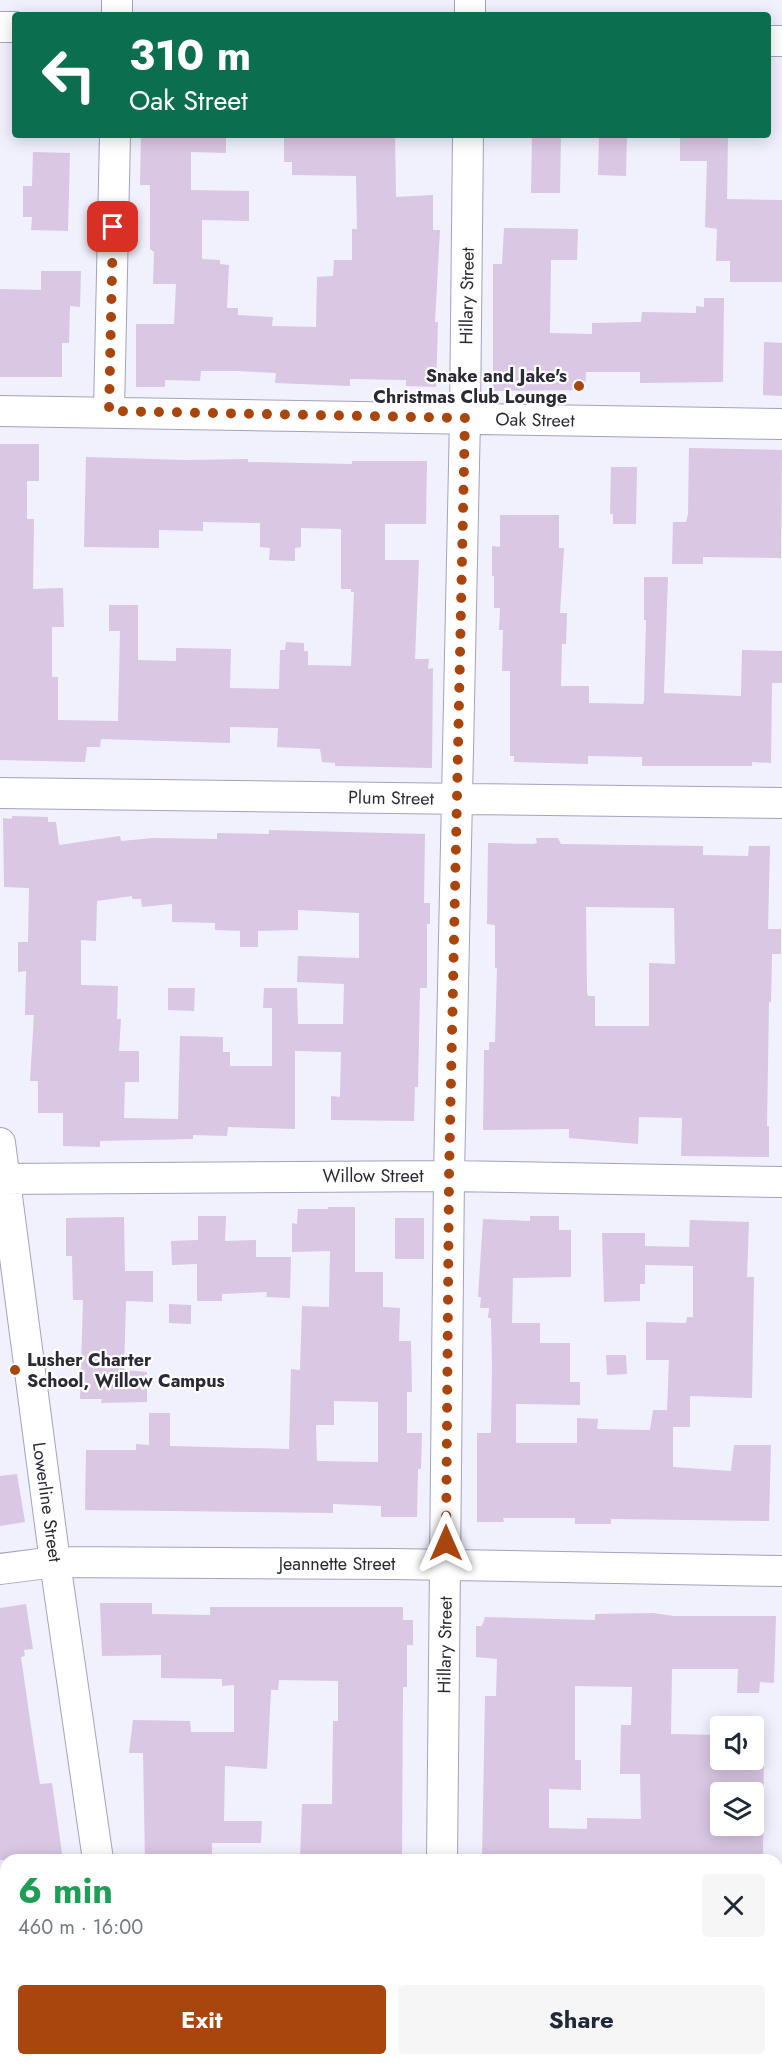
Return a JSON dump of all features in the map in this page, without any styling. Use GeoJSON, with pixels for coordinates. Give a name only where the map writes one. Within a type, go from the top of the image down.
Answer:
{"type":"FeatureCollection","features":[{"type":"Feature","properties":{"kind":"street"},"geometry":{"type":"LineString","coordinates":[[109,411],[115,138]]}},
{"type":"Feature","properties":{"kind":"street","name":"Hillary Street"},"geometry":{"type":"LineString","coordinates":[[442,1854],[449,1176],[465,418],[468,138]]}},
{"type":"Feature","properties":{"kind":"street","name":"Oak Street"},"geometry":{"type":"LineString","coordinates":[[0,411],[782,423]]}},
{"type":"Feature","properties":{"kind":"street","name":"Plum Street"},"geometry":{"type":"LineString","coordinates":[[0,793],[782,803]]}},
{"type":"Feature","properties":{"kind":"street","name":"Lowerline Street"},"geometry":{"type":"LineString","coordinates":[[0,1143],[2,1179],[97,1854]]}},
{"type":"Feature","properties":{"kind":"street","name":"Willow Street"},"geometry":{"type":"LineString","coordinates":[[2,1179],[449,1176],[782,1182]]}},
{"type":"Feature","properties":{"kind":"street","name":"Jeannette Street"},"geometry":{"type":"LineString","coordinates":[[0,1569],[55,1562],[782,1571]]}},
{"type":"Feature","properties":{"kind":"building"},"geometry":{"type":"Polygon","coordinates":[[[141,138],[226,138],[226,153],[191,152],[191,190],[249,191],[249,221],[202,220],[202,259],[220,260],[220,264],[229,265],[227,308],[238,308],[238,315],[273,317],[272,326],[316,327],[317,277],[333,276],[334,260],[352,260],[352,229],[357,229],[356,176],[292,175],[292,162],[284,162],[284,138],[395,138],[396,197],[433,195],[433,230],[440,230],[435,322],[438,322],[436,387],[406,386],[406,380],[350,379],[350,386],[275,383],[276,373],[201,371],[200,381],[165,380],[165,387],[136,387],[136,324],[174,324],[176,284],[153,284],[154,252],[150,249],[150,185],[140,185],[141,138]]]}},
{"type":"Feature","properties":{"kind":"building"},"geometry":{"type":"Polygon","coordinates":[[[532,138],[561,138],[560,193],[531,193],[532,138]]]}},
{"type":"Feature","properties":{"kind":"building"},"geometry":{"type":"Polygon","coordinates":[[[599,138],[627,138],[626,176],[598,175],[599,138]]]}},
{"type":"Feature","properties":{"kind":"building"},"geometry":{"type":"Polygon","coordinates":[[[680,138],[728,138],[727,199],[782,200],[782,282],[730,282],[730,261],[716,261],[717,229],[705,227],[707,161],[680,161],[680,138]]]}},
{"type":"Feature","properties":{"kind":"building"},"geometry":{"type":"Polygon","coordinates":[[[33,152],[70,153],[68,231],[31,230],[32,217],[23,217],[23,186],[32,186],[33,152]]]}},
{"type":"Feature","properties":{"kind":"building"},"geometry":{"type":"Polygon","coordinates":[[[504,228],[578,229],[577,260],[551,260],[550,333],[592,334],[592,323],[641,322],[642,312],[696,313],[696,306],[704,307],[704,298],[724,298],[723,382],[640,383],[640,372],[586,372],[585,390],[493,391],[493,264],[502,264],[504,228]]]}},
{"type":"Feature","properties":{"kind":"building"},"geometry":{"type":"Polygon","coordinates":[[[41,271],[81,271],[80,307],[70,306],[69,343],[62,343],[62,377],[0,377],[0,289],[41,290],[41,271]]]}},
{"type":"Feature","properties":{"kind":"building"},"geometry":{"type":"Polygon","coordinates":[[[764,342],[782,343],[782,396],[763,395],[764,342]]]}},
{"type":"Feature","properties":{"kind":"building"},"geometry":{"type":"Polygon","coordinates":[[[0,444],[39,444],[39,481],[27,481],[27,519],[34,519],[33,589],[63,588],[64,627],[52,627],[52,677],[58,677],[58,720],[118,721],[120,631],[109,631],[109,605],[138,605],[138,660],[176,661],[176,648],[231,649],[230,688],[279,689],[280,650],[285,650],[286,642],[304,643],[304,651],[308,651],[308,665],[351,666],[354,592],[351,592],[351,589],[341,589],[341,529],[301,528],[301,547],[295,548],[295,561],[269,560],[270,548],[260,547],[260,523],[203,522],[203,531],[159,530],[159,548],[84,547],[86,457],[248,459],[248,462],[352,464],[352,461],[427,461],[426,524],[385,524],[385,560],[419,560],[415,659],[429,659],[428,669],[433,668],[432,768],[335,766],[335,763],[322,762],[320,749],[277,747],[278,728],[230,727],[230,743],[101,739],[100,747],[87,747],[85,762],[0,760],[0,444]]]}},
{"type":"Feature","properties":{"kind":"building"},"geometry":{"type":"Polygon","coordinates":[[[689,448],[782,450],[781,558],[703,557],[703,564],[672,564],[673,522],[686,522],[688,514],[689,448]]]}},
{"type":"Feature","properties":{"kind":"building"},"geometry":{"type":"Polygon","coordinates":[[[611,467],[637,467],[636,524],[613,524],[613,514],[610,514],[611,467]]]}},
{"type":"Feature","properties":{"kind":"building"},"geometry":{"type":"Polygon","coordinates":[[[500,515],[559,515],[559,548],[564,548],[560,613],[567,613],[566,644],[562,644],[561,686],[589,686],[589,703],[643,704],[646,620],[644,620],[644,577],[668,577],[664,693],[741,696],[742,650],[782,651],[782,683],[772,683],[771,763],[752,762],[752,766],[642,766],[642,757],[588,756],[588,764],[514,762],[514,756],[510,756],[510,671],[502,671],[503,630],[499,630],[500,608],[494,608],[494,576],[492,576],[492,546],[500,547],[500,515]]]}},
{"type":"Feature","properties":{"kind":"building"},"geometry":{"type":"Polygon","coordinates":[[[12,816],[48,817],[48,822],[56,822],[59,845],[120,836],[121,841],[153,838],[217,839],[217,833],[269,834],[269,830],[425,834],[424,903],[430,903],[430,924],[427,924],[427,988],[420,988],[418,1087],[415,1087],[414,1121],[331,1120],[331,1096],[340,1097],[341,1052],[295,1051],[295,1129],[228,1127],[227,1136],[193,1135],[193,1139],[100,1141],[100,1147],[63,1146],[63,1113],[38,1113],[38,1081],[30,1081],[34,1015],[25,1015],[26,971],[18,972],[18,942],[28,942],[29,888],[4,887],[3,818],[12,819],[12,816]],[[132,896],[97,901],[96,941],[81,940],[81,985],[118,986],[117,1019],[121,1019],[119,1051],[139,1051],[139,1082],[125,1082],[124,1118],[178,1119],[180,1036],[223,1037],[223,1052],[230,1052],[230,1066],[272,1066],[272,1008],[263,1008],[264,988],[297,988],[298,1024],[343,1024],[344,984],[297,982],[298,956],[359,958],[359,913],[298,910],[298,930],[258,931],[258,947],[240,947],[240,931],[215,930],[215,923],[172,922],[172,904],[142,907],[141,899],[132,899],[132,896]]]}},
{"type":"Feature","properties":{"kind":"building"},"geometry":{"type":"Polygon","coordinates":[[[536,838],[558,838],[561,844],[703,846],[703,855],[748,856],[749,846],[770,846],[768,929],[781,929],[781,954],[772,954],[771,1002],[769,1002],[767,1126],[769,1126],[769,1157],[681,1156],[682,1118],[639,1117],[638,1144],[569,1138],[569,1129],[483,1130],[484,1050],[489,1050],[489,1042],[495,1042],[497,968],[495,968],[495,925],[487,924],[488,843],[537,843],[536,838]],[[586,907],[587,991],[588,996],[595,996],[595,1026],[649,1026],[649,963],[675,964],[674,908],[586,907]]]}},
{"type":"Feature","properties":{"kind":"building"},"geometry":{"type":"Polygon","coordinates":[[[168,988],[195,988],[194,1011],[168,1010],[168,988]]]}},
{"type":"Feature","properties":{"kind":"building"},"geometry":{"type":"Polygon","coordinates":[[[328,1207],[355,1207],[355,1272],[383,1272],[383,1307],[400,1308],[399,1341],[411,1341],[412,1392],[407,1392],[407,1433],[422,1433],[421,1469],[418,1469],[417,1517],[381,1517],[381,1506],[333,1504],[333,1513],[85,1510],[86,1450],[136,1450],[136,1444],[149,1445],[149,1413],[170,1413],[170,1446],[289,1449],[291,1369],[300,1370],[302,1306],[329,1307],[330,1251],[292,1252],[292,1223],[297,1224],[298,1209],[328,1209],[328,1207]],[[334,1401],[334,1425],[316,1425],[317,1461],[378,1462],[378,1402],[334,1401]]]}},
{"type":"Feature","properties":{"kind":"building"},"geometry":{"type":"Polygon","coordinates":[[[198,1216],[226,1216],[225,1241],[256,1240],[256,1257],[291,1257],[290,1298],[266,1297],[267,1292],[222,1294],[222,1301],[197,1301],[197,1264],[172,1265],[171,1241],[198,1240],[198,1216]]]}},
{"type":"Feature","properties":{"kind":"building"},"geometry":{"type":"Polygon","coordinates":[[[530,1216],[559,1216],[559,1230],[571,1230],[571,1277],[513,1278],[512,1323],[540,1323],[540,1343],[570,1343],[570,1382],[580,1382],[580,1405],[516,1404],[516,1443],[577,1443],[577,1418],[598,1419],[597,1429],[650,1430],[653,1410],[667,1410],[669,1360],[646,1360],[646,1322],[686,1323],[687,1317],[693,1317],[693,1266],[645,1265],[645,1284],[640,1284],[640,1301],[604,1302],[602,1233],[645,1233],[645,1246],[689,1247],[690,1220],[749,1222],[747,1277],[754,1277],[752,1398],[690,1396],[690,1427],[673,1427],[673,1467],[731,1471],[734,1445],[771,1445],[769,1521],[611,1519],[611,1524],[575,1524],[575,1518],[503,1518],[504,1522],[477,1522],[477,1433],[491,1433],[491,1318],[488,1318],[489,1308],[480,1308],[481,1297],[478,1297],[483,1219],[530,1221],[530,1216]]]}},
{"type":"Feature","properties":{"kind":"building"},"geometry":{"type":"Polygon","coordinates":[[[124,1217],[125,1271],[153,1271],[153,1302],[126,1301],[124,1370],[147,1372],[147,1402],[101,1403],[102,1399],[80,1399],[83,1300],[73,1300],[72,1256],[66,1256],[66,1218],[124,1217]]]}},
{"type":"Feature","properties":{"kind":"building"},"geometry":{"type":"Polygon","coordinates":[[[395,1218],[424,1218],[424,1259],[395,1259],[395,1218]]]}},
{"type":"Feature","properties":{"kind":"building"},"geometry":{"type":"Polygon","coordinates":[[[169,1304],[191,1305],[191,1324],[169,1323],[169,1304]]]}},
{"type":"Feature","properties":{"kind":"building"},"geometry":{"type":"Polygon","coordinates":[[[606,1355],[626,1355],[627,1374],[607,1375],[606,1355]]]}},
{"type":"Feature","properties":{"kind":"building"},"geometry":{"type":"Polygon","coordinates":[[[17,1474],[25,1522],[0,1526],[0,1476],[17,1474]]]}},
{"type":"Feature","properties":{"kind":"building"},"geometry":{"type":"Polygon","coordinates":[[[100,1603],[152,1603],[152,1614],[210,1615],[210,1607],[403,1607],[403,1620],[413,1620],[413,1645],[407,1645],[407,1687],[403,1687],[402,1854],[300,1854],[302,1804],[332,1804],[333,1721],[338,1721],[338,1681],[279,1680],[278,1690],[271,1690],[267,1769],[225,1766],[224,1821],[262,1821],[261,1843],[212,1843],[212,1854],[145,1854],[143,1753],[129,1753],[133,1720],[190,1721],[191,1732],[234,1732],[234,1685],[222,1686],[222,1679],[161,1678],[161,1655],[102,1656],[100,1603]]]}},
{"type":"Feature","properties":{"kind":"building"},"geometry":{"type":"Polygon","coordinates":[[[26,1604],[33,1649],[24,1650],[25,1656],[21,1657],[34,1747],[40,1784],[52,1783],[62,1854],[0,1854],[0,1608],[26,1604]]]}},
{"type":"Feature","properties":{"kind":"building"},"geometry":{"type":"Polygon","coordinates":[[[653,1613],[674,1616],[776,1616],[774,1683],[760,1682],[759,1693],[737,1693],[738,1669],[672,1669],[671,1734],[710,1735],[710,1770],[764,1770],[764,1782],[710,1782],[710,1836],[763,1836],[763,1854],[482,1854],[485,1696],[496,1696],[497,1659],[476,1657],[476,1626],[482,1626],[485,1617],[595,1620],[595,1614],[653,1613]],[[575,1686],[575,1760],[581,1760],[581,1790],[549,1789],[549,1828],[587,1829],[587,1818],[641,1819],[640,1774],[620,1774],[621,1725],[631,1725],[632,1687],[575,1686]]]}},
{"type":"Feature","properties":{"kind":"place","name":"Snake and Jake's Christmas Club Lounge"},"geometry":{"type":"Point","coordinates":[579,386]}},
{"type":"Feature","properties":{"kind":"place","name":"Lusher Charter School, Willow Campus"},"geometry":{"type":"Point","coordinates":[15,1370]}},
{"type":"Feature","properties":{"kind":"route"},"geometry":{"type":"LineString","coordinates":[[113,227],[109,411],[465,418],[449,1176],[446,1543]]}}]}
